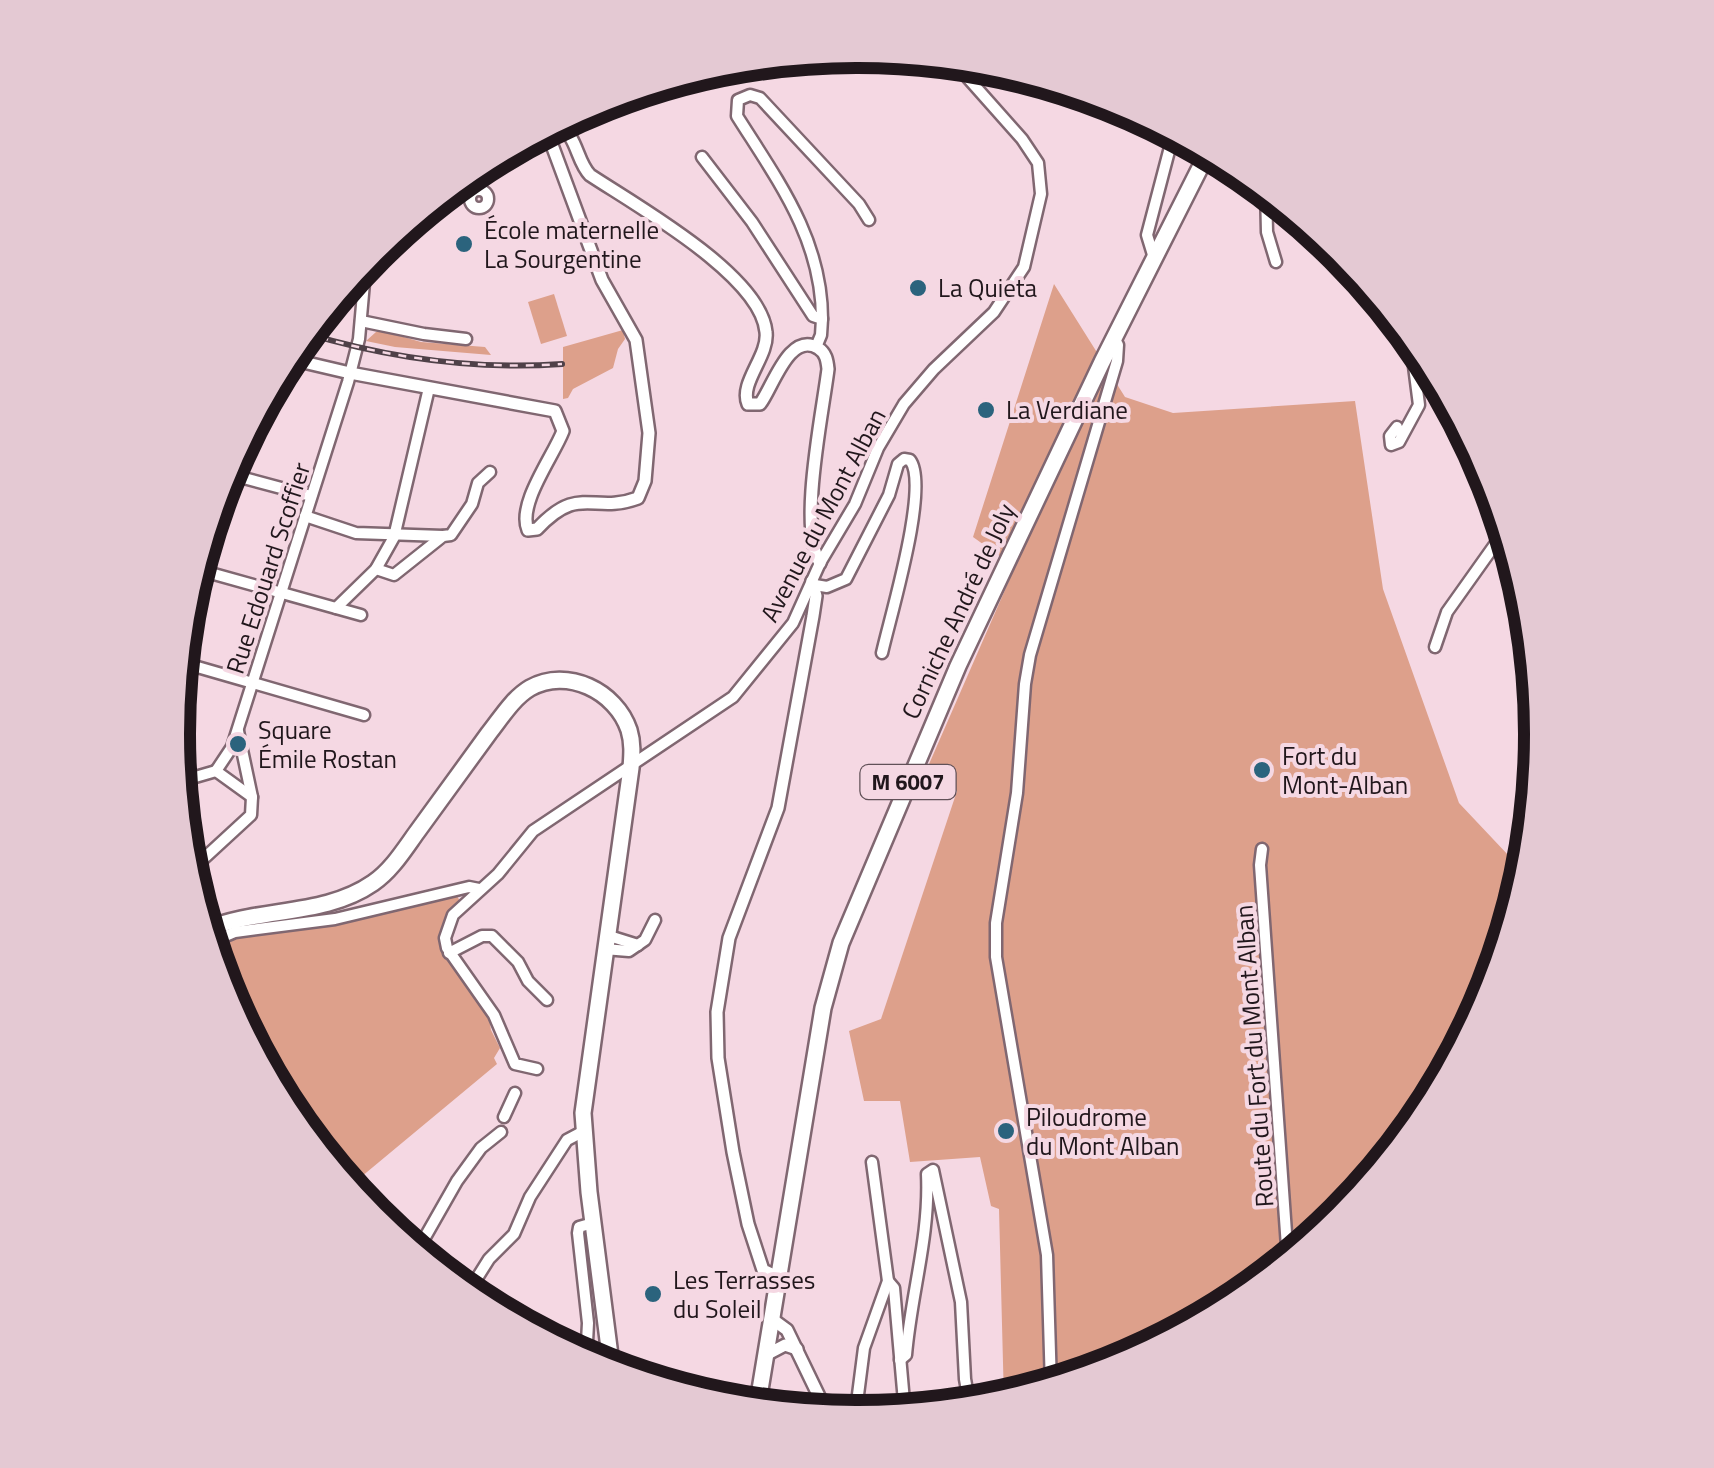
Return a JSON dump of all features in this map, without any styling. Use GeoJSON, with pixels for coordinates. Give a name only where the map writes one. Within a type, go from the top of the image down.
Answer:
{"type":"FeatureCollection","features":[{"type":"Feature","properties":{"kind":"main road","name":"Corniche André de Joly"},"geometry":{"type":"LineString","coordinates":[[760,1393],[823,1008],[841,943],[958,666],[1114,338],[1202,164]]}},
{"type":"Feature","properties":{"kind":"main road"},"geometry":{"type":"LineString","coordinates":[[219,925],[239,917],[329,904],[376,882],[508,709],[532,687],[569,680],[598,691],[619,710],[632,741],[631,768],[584,1096],[593,1222],[610,1353]]}},
{"type":"Feature","properties":{"kind":"street","name":"Avenue du Mont Alban"},"geometry":{"type":"LineString","coordinates":[[449,953],[445,938],[453,914],[498,874],[533,831],[733,697],[793,623],[820,563],[855,504],[878,448],[904,404],[1010,292],[1024,267],[1041,184],[1034,154],[967,77]]}},
{"type":"Feature","properties":{"kind":"street"},"geometry":{"type":"LineString","coordinates":[[816,346],[822,319],[818,278],[800,218],[737,116],[738,100],[750,95],[760,98],[859,204],[869,220]]}},
{"type":"Feature","properties":{"kind":"street"},"geometry":{"type":"LineString","coordinates":[[568,133],[580,164],[590,176],[710,256],[753,299],[767,334],[764,352],[745,394],[748,404],[760,404],[794,350],[816,346],[825,355],[828,369],[814,462],[814,542],[820,563]]}},
{"type":"Feature","properties":{"kind":"street"},"geometry":{"type":"LineString","coordinates":[[304,362],[551,409],[559,415],[563,431],[535,488],[525,517],[528,530],[537,529],[565,505],[625,502],[641,494],[649,433],[636,340],[602,280],[552,142]]}},
{"type":"Feature","properties":{"kind":"street"},"geometry":{"type":"LineString","coordinates":[[1154,258],[1147,240],[1171,146]]}},
{"type":"Feature","properties":{"kind":"street"},"geometry":{"type":"LineString","coordinates":[[702,157],[752,222],[813,316],[822,319]]}},
{"type":"Feature","properties":{"kind":"street"},"geometry":{"type":"LineString","coordinates":[[466,195],[471,194]]}},
{"type":"Feature","properties":{"kind":"street"},"geometry":{"type":"LineString","coordinates":[[1267,208],[1276,262]]}},
{"type":"Feature","properties":{"kind":"street"},"geometry":{"type":"LineString","coordinates":[[1152,224],[1166,235]]}},
{"type":"Feature","properties":{"kind":"street","name":"Rue Edouard Scoffier"},"geometry":{"type":"LineString","coordinates":[[216,771],[238,730],[350,373],[364,287]]}},
{"type":"Feature","properties":{"kind":"street"},"geometry":{"type":"LineString","coordinates":[[361,320],[466,339]]}},
{"type":"Feature","properties":{"kind":"street"},"geometry":{"type":"LineString","coordinates":[[1051,1371],[1047,1255],[999,978],[996,924],[1016,793],[1024,684],[1117,361],[1118,345],[1114,338]]}},
{"type":"Feature","properties":{"kind":"street"},"geometry":{"type":"LineString","coordinates":[[1397,428],[1390,436],[1390,445],[1399,442],[1419,405],[1417,374]]}},
{"type":"Feature","properties":{"kind":"street"},"geometry":{"type":"LineString","coordinates":[[336,608],[376,569],[396,533],[430,388]]}},
{"type":"Feature","properties":{"kind":"street"},"geometry":{"type":"LineString","coordinates":[[780,1278],[763,1270],[748,1224],[718,1061],[716,1012],[730,938],[778,808],[814,616],[814,583],[826,588],[846,579],[889,495],[898,464],[904,459],[915,466],[915,512],[882,653]]}},
{"type":"Feature","properties":{"kind":"street"},"geometry":{"type":"LineString","coordinates":[[304,516],[356,533],[443,536],[450,534],[472,504],[478,483],[490,472]]}},
{"type":"Feature","properties":{"kind":"street"},"geometry":{"type":"LineString","coordinates":[[242,478],[310,496]]}},
{"type":"Feature","properties":{"kind":"street"},"geometry":{"type":"LineString","coordinates":[[376,569],[394,574],[404,570],[443,536]]}},
{"type":"Feature","properties":{"kind":"street"},"geometry":{"type":"LineString","coordinates":[[1435,647],[1447,612],[1496,544]]}},
{"type":"Feature","properties":{"kind":"street"},"geometry":{"type":"LineString","coordinates":[[210,573],[361,615]]}},
{"type":"Feature","properties":{"kind":"street"},"geometry":{"type":"LineString","coordinates":[[194,666],[364,714]]}},
{"type":"Feature","properties":{"kind":"street"},"geometry":{"type":"LineString","coordinates":[[202,860],[251,815],[252,797],[238,730]]}},
{"type":"Feature","properties":{"kind":"street"},"geometry":{"type":"LineString","coordinates":[[632,741],[655,752]]}},
{"type":"Feature","properties":{"kind":"street"},"geometry":{"type":"LineString","coordinates":[[192,778],[216,771],[252,797]]}},
{"type":"Feature","properties":{"kind":"street","name":"Route du Fort du Mont Alban"},"geometry":{"type":"LineString","coordinates":[[1262,848],[1260,865],[1287,1243]]}},
{"type":"Feature","properties":{"kind":"street"},"geometry":{"type":"LineString","coordinates":[[223,938],[252,928],[336,918],[468,887],[479,888]]}},
{"type":"Feature","properties":{"kind":"street"},"geometry":{"type":"LineString","coordinates":[[605,942],[629,951],[645,940],[654,920]]}},
{"type":"Feature","properties":{"kind":"street"},"geometry":{"type":"LineString","coordinates":[[537,1070],[523,1068],[510,1056],[494,1015],[449,953],[482,936],[492,936],[518,962],[528,981],[546,1000]]}},
{"type":"Feature","properties":{"kind":"street"},"geometry":{"type":"LineString","coordinates":[[516,1080],[523,1068]]}},
{"type":"Feature","properties":{"kind":"street"},"geometry":{"type":"LineString","coordinates":[[504,1117],[515,1094]]}},
{"type":"Feature","properties":{"kind":"street"},"geometry":{"type":"LineString","coordinates":[[476,1280],[489,1259],[514,1234],[530,1197],[567,1140],[584,1131]]}},
{"type":"Feature","properties":{"kind":"street"},"geometry":{"type":"LineString","coordinates":[[424,1240],[481,1148],[502,1132]]}},
{"type":"Feature","properties":{"kind":"street"},"geometry":{"type":"LineString","coordinates":[[857,1400],[864,1348],[888,1281],[872,1162]]}},
{"type":"Feature","properties":{"kind":"street"},"geometry":{"type":"LineString","coordinates":[[900,1360],[906,1355],[907,1327],[926,1224],[927,1174],[933,1170],[961,1302],[967,1391]]}},
{"type":"Feature","properties":{"kind":"street"},"geometry":{"type":"LineString","coordinates":[[587,1343],[578,1227],[593,1222]]}},
{"type":"Feature","properties":{"kind":"street"},"geometry":{"type":"LineString","coordinates":[[888,1281],[894,1288],[904,1399]]}},
{"type":"Feature","properties":{"kind":"street"},"geometry":{"type":"LineString","coordinates":[[772,1319],[788,1330],[821,1399]]}},
{"type":"Feature","properties":{"kind":"street"},"geometry":{"type":"LineString","coordinates":[[766,1356],[785,1346],[797,1349]]}},
{"type":"Feature","properties":{"kind":"shaded area"},"geometry":{"type":"Polygon","coordinates":[[[1054,284],[1125,397],[1173,413],[1355,401],[1383,589],[1459,803],[1512,859],[1488,948],[1455,1029],[1386,1140],[1328,1205],[1263,1263],[1152,1332],[1071,1365],[1004,1384],[999,1209],[991,1206],[980,1157],[910,1162],[900,1101],[864,1101],[849,1031],[881,1019],[957,791],[926,771],[1015,567],[973,537],[1054,284]]]}},
{"type":"Feature","properties":{"kind":"shaded area"},"geometry":{"type":"Polygon","coordinates":[[[554,294],[567,336],[541,344],[528,302],[554,294]]]}},
{"type":"Feature","properties":{"kind":"shaded area"},"geometry":{"type":"Polygon","coordinates":[[[623,330],[625,339],[613,368],[573,389],[563,399],[563,347],[623,330]]]}},
{"type":"Feature","properties":{"kind":"shaded area"},"geometry":{"type":"Polygon","coordinates":[[[383,331],[421,342],[485,347],[491,355],[366,341],[383,331]]]}},
{"type":"Feature","properties":{"kind":"shaded area"},"geometry":{"type":"Polygon","coordinates":[[[456,894],[461,903],[450,912],[442,934],[488,1012],[500,1048],[494,1058],[497,1064],[360,1177],[328,1140],[280,1067],[241,989],[224,942],[250,934],[325,926],[456,894]]]}},
{"type":"Feature","properties":{"kind":"railway"},"geometry":{"type":"LineString","coordinates":[[322,337],[432,360],[562,364]]}},
{"type":"Feature","properties":{"kind":"place","name":"École maternelle La Sourgentine"},"geometry":{"type":"Point","coordinates":[464,244]}},
{"type":"Feature","properties":{"kind":"place","name":"La Quieta"},"geometry":{"type":"Point","coordinates":[918,288]}},
{"type":"Feature","properties":{"kind":"place","name":"La Verdiane"},"geometry":{"type":"Point","coordinates":[986,410]}},
{"type":"Feature","properties":{"kind":"place","name":"Square Émile Rostan"},"geometry":{"type":"Point","coordinates":[238,744]}},
{"type":"Feature","properties":{"kind":"place","name":"Fort du Mont-Alban"},"geometry":{"type":"Point","coordinates":[1262,770]}},
{"type":"Feature","properties":{"kind":"place","name":"Piloudrome du Mont Alban"},"geometry":{"type":"Point","coordinates":[1006,1131]}},
{"type":"Feature","properties":{"kind":"place","name":"Les Terrasses du Soleil"},"geometry":{"type":"Point","coordinates":[653,1294]}}]}
